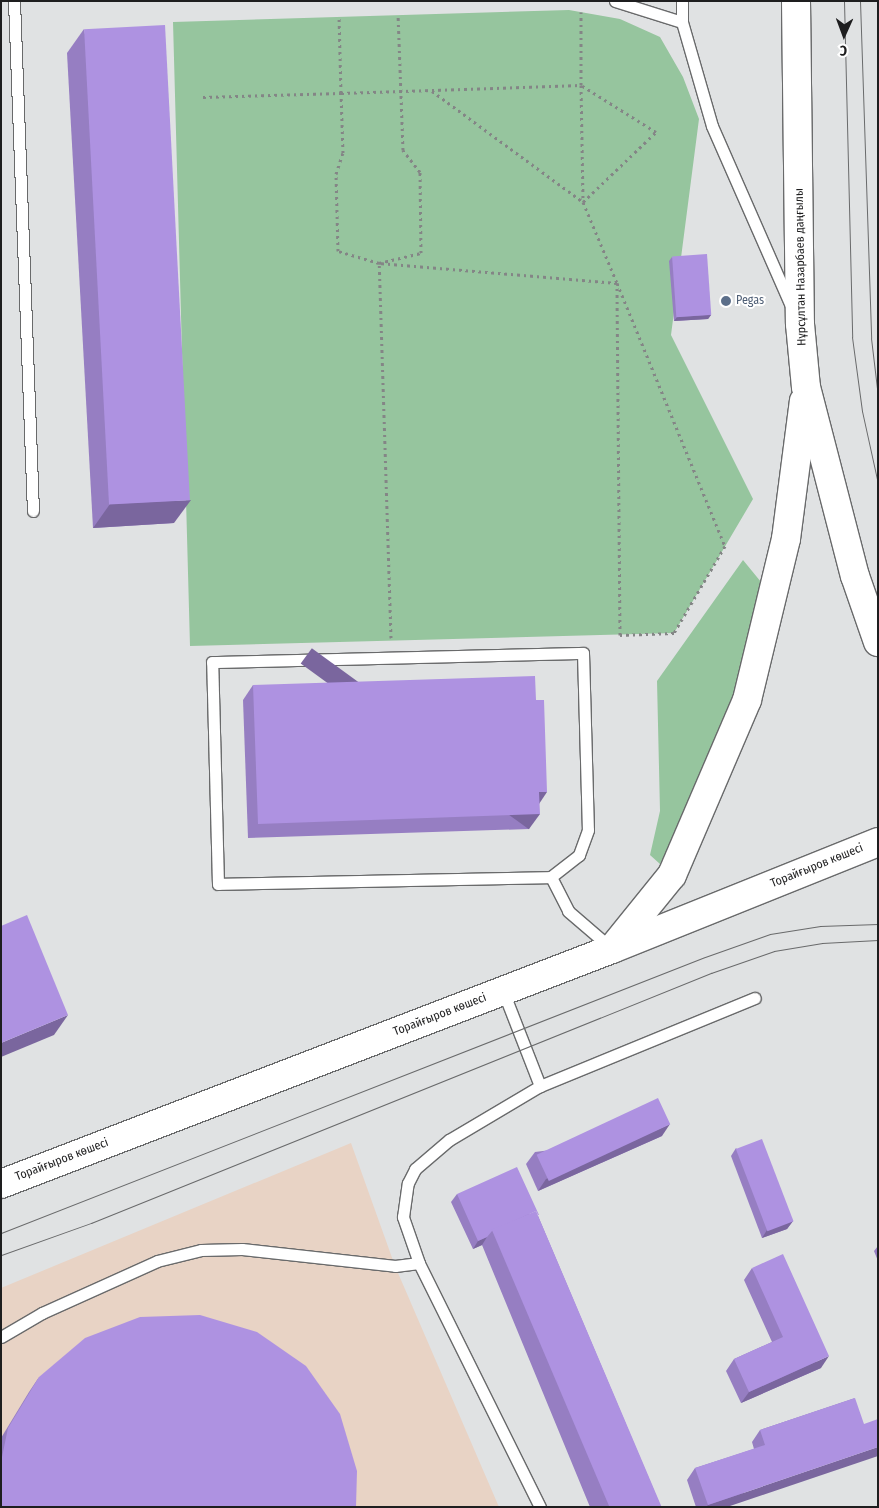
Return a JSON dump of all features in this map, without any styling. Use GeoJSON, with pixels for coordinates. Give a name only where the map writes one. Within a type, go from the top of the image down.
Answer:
{"type":"FeatureCollection","features":[{"type":"Feature","properties":{"kind":"main road","name":"Нұрсұлтан Назарбаев даңғылы"},"geometry":{"type":"LineString","coordinates":[[796,1],[800,324],[806,387],[855,576],[878,642]]}},
{"type":"Feature","properties":{"kind":"main road"},"geometry":{"type":"LineString","coordinates":[[612,949],[672,875],[747,700],[786,539],[806,387]]}},
{"type":"Feature","properties":{"kind":"main road","name":"Торайғыров көшесі"},"geometry":{"type":"LineString","coordinates":[[1,1184],[612,949],[878,842]]}},
{"type":"Feature","properties":{"kind":"lane"},"geometry":{"type":"LineString","coordinates":[[14,1],[32,511]]}},
{"type":"Feature","properties":{"kind":"lane"},"geometry":{"type":"LineString","coordinates":[[615,1],[682,22]]}},
{"type":"Feature","properties":{"kind":"lane"},"geometry":{"type":"LineString","coordinates":[[682,1],[682,22],[712,126],[800,324]]}},
{"type":"Feature","properties":{"kind":"lane"},"geometry":{"type":"LineString","coordinates":[[583,653],[588,830],[579,855],[550,876],[218,884],[212,662],[583,653]]}},
{"type":"Feature","properties":{"kind":"lane"},"geometry":{"type":"LineString","coordinates":[[550,876],[568,911],[612,949]]}},
{"type":"Feature","properties":{"kind":"lane"},"geometry":{"type":"LineString","coordinates":[[503,991],[540,1086]]}},
{"type":"Feature","properties":{"kind":"lane"},"geometry":{"type":"LineString","coordinates":[[540,1507],[419,1263],[404,1217],[408,1183],[415,1169],[449,1140],[540,1086],[755,998]]}},
{"type":"Feature","properties":{"kind":"lane"},"geometry":{"type":"LineString","coordinates":[[1,1337],[42,1313],[157,1261],[201,1250],[242,1249],[396,1266],[419,1263]]}},
{"type":"Feature","properties":{"kind":"path"},"geometry":{"type":"LineString","coordinates":[[581,12],[583,202],[617,283],[725,546],[674,633],[620,635],[617,283]]}},
{"type":"Feature","properties":{"kind":"path"},"geometry":{"type":"LineString","coordinates":[[379,263],[420,252],[420,172],[403,150],[398,15]]}},
{"type":"Feature","properties":{"kind":"path"},"geometry":{"type":"LineString","coordinates":[[339,17],[343,153],[336,174],[338,251],[379,263],[617,283]]}},
{"type":"Feature","properties":{"kind":"path"},"geometry":{"type":"LineString","coordinates":[[202,97],[581,85],[656,132],[583,202]]}},
{"type":"Feature","properties":{"kind":"path"},"geometry":{"type":"LineString","coordinates":[[432,90],[583,202]]}},
{"type":"Feature","properties":{"kind":"path"},"geometry":{"type":"LineString","coordinates":[[379,263],[391,641]]}},
{"type":"Feature","properties":{"kind":"shaded area"},"geometry":{"type":"Polygon","coordinates":[[[351,1143],[395,1266],[499,1507],[1,1507],[1,1288],[351,1143]]]}},
{"type":"Feature","properties":{"kind":"green space"},"geometry":{"type":"Polygon","coordinates":[[[569,10],[620,19],[660,37],[683,77],[699,119],[671,335],[753,499],[674,633],[190,646],[173,22],[569,10]]]}},
{"type":"Feature","properties":{"kind":"green space"},"geometry":{"type":"Polygon","coordinates":[[[743,560],[761,582],[734,698],[697,793],[660,864],[650,855],[660,811],[657,681],[743,560]]]}},
{"type":"Feature","properties":{"kind":"building"},"geometry":{"type":"Polygon","coordinates":[[[165,25],[190,500],[109,505],[84,29],[165,25]]]}},
{"type":"Feature","properties":{"kind":"building"},"geometry":{"type":"Polygon","coordinates":[[[707,254],[711,315],[676,317],[672,256],[707,254]]]}},
{"type":"Feature","properties":{"kind":"building"},"geometry":{"type":"Polygon","coordinates":[[[535,676],[536,700],[544,700],[547,792],[539,792],[540,814],[258,824],[253,685],[535,676]]]}},
{"type":"Feature","properties":{"kind":"building"},"geometry":{"type":"Polygon","coordinates":[[[27,915],[68,1015],[1,1043],[1,926],[27,915]]]}},
{"type":"Feature","properties":{"kind":"building"},"geometry":{"type":"Polygon","coordinates":[[[658,1098],[670,1124],[549,1181],[537,1155],[658,1098]]]}},
{"type":"Feature","properties":{"kind":"building"},"geometry":{"type":"Polygon","coordinates":[[[762,1139],[794,1221],[767,1231],[736,1149],[762,1139]]]}},
{"type":"Feature","properties":{"kind":"building"},"geometry":{"type":"Polygon","coordinates":[[[517,1167],[539,1215],[536,1211],[492,1231],[487,1237],[478,1241],[457,1194],[517,1167]]]}},
{"type":"Feature","properties":{"kind":"building"},"geometry":{"type":"Polygon","coordinates":[[[536,1211],[661,1506],[609,1507],[492,1230],[536,1211]]]}},
{"type":"Feature","properties":{"kind":"building"},"geometry":{"type":"Polygon","coordinates":[[[783,1254],[829,1356],[749,1392],[734,1359],[783,1337],[752,1268],[783,1254]]]}},
{"type":"Feature","properties":{"kind":"building"},"geometry":{"type":"Polygon","coordinates":[[[200,1315],[257,1332],[306,1366],[340,1414],[357,1471],[356,1507],[1,1507],[1,1462],[8,1428],[39,1377],[85,1338],[140,1317],[200,1315]]]}},
{"type":"Feature","properties":{"kind":"building"},"geometry":{"type":"Polygon","coordinates":[[[855,1398],[864,1424],[878,1419],[878,1447],[708,1505],[695,1468],[765,1445],[760,1430],[855,1398]]]}},
{"type":"Feature","properties":{"kind":"tram line"},"geometry":{"type":"LineString","coordinates":[[844,1],[852,337],[862,411],[878,484]]}},
{"type":"Feature","properties":{"kind":"tram line"},"geometry":{"type":"LineString","coordinates":[[860,1],[871,338],[878,397]]}},
{"type":"Feature","properties":{"kind":"tram line"},"geometry":{"type":"LineString","coordinates":[[1,1233],[705,957],[770,934],[820,926],[878,924]]}},
{"type":"Feature","properties":{"kind":"tram line"},"geometry":{"type":"LineString","coordinates":[[1,1255],[91,1223],[711,973],[774,951],[822,943],[878,940]]}},
{"type":"Feature","properties":{"kind":"place","name":"Pegas"},"geometry":{"type":"Point","coordinates":[726,301]}}]}
